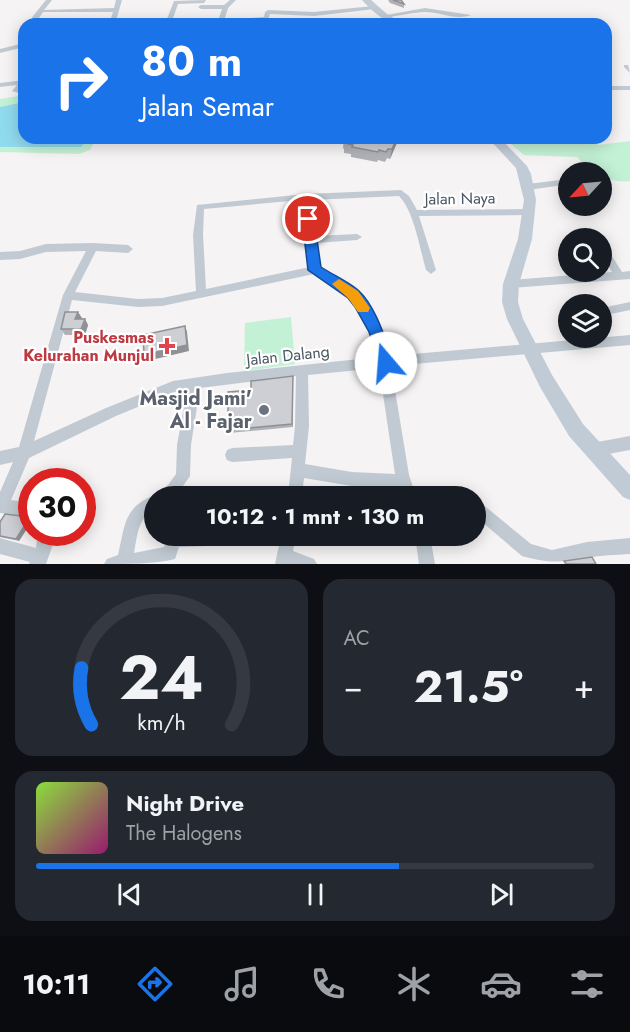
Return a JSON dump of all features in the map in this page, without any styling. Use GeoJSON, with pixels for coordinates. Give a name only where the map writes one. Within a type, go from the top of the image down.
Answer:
{"type":"FeatureCollection","features":[{"type":"Feature","properties":{"kind":"street"},"geometry":{"type":"LineString","coordinates":[[35,18],[49,0]]}},
{"type":"Feature","properties":{"kind":"street"},"geometry":{"type":"LineString","coordinates":[[87,10],[93,0]]}},
{"type":"Feature","properties":{"kind":"street"},"geometry":{"type":"LineString","coordinates":[[114,18],[119,0]]}},
{"type":"Feature","properties":{"kind":"street"},"geometry":{"type":"LineString","coordinates":[[222,18],[225,7],[233,0]]}},
{"type":"Feature","properties":{"kind":"street"},"geometry":{"type":"LineString","coordinates":[[268,14],[272,0]]}},
{"type":"Feature","properties":{"kind":"street"},"geometry":{"type":"LineString","coordinates":[[366,0],[388,18]]}},
{"type":"Feature","properties":{"kind":"street"},"geometry":{"type":"LineString","coordinates":[[170,18],[176,2],[225,7]]}},
{"type":"Feature","properties":{"kind":"street"},"geometry":{"type":"LineString","coordinates":[[258,18],[268,14],[314,14],[373,8]]}},
{"type":"Feature","properties":{"kind":"street"},"geometry":{"type":"LineString","coordinates":[[45,11],[114,10]]}},
{"type":"Feature","properties":{"kind":"street"},"geometry":{"type":"LineString","coordinates":[[384,16],[425,10],[450,15],[468,15]]}},
{"type":"Feature","properties":{"kind":"street"},"geometry":{"type":"LineString","coordinates":[[268,14],[282,18]]}},
{"type":"Feature","properties":{"kind":"street"},"geometry":{"type":"LineString","coordinates":[[0,51],[18,46]]}},
{"type":"Feature","properties":{"kind":"street"},"geometry":{"type":"LineString","coordinates":[[0,85],[18,81]]}},
{"type":"Feature","properties":{"kind":"street"},"geometry":{"type":"LineString","coordinates":[[612,87],[630,88]]}},
{"type":"Feature","properties":{"kind":"street"},"geometry":{"type":"LineString","coordinates":[[500,144],[521,166],[528,187],[530,212],[525,239],[511,284],[510,302],[515,320],[527,348],[576,430],[630,489]]}},
{"type":"Feature","properties":{"kind":"street"},"geometry":{"type":"LineString","coordinates":[[528,187],[558,183]]}},
{"type":"Feature","properties":{"kind":"street","name":"Jalan Naya"},"geometry":{"type":"LineString","coordinates":[[201,293],[198,235],[200,207],[305,197],[401,193],[405,196],[413,213],[530,212]]}},
{"type":"Feature","properties":{"kind":"street"},"geometry":{"type":"LineString","coordinates":[[305,197],[315,270]]}},
{"type":"Feature","properties":{"kind":"street"},"geometry":{"type":"LineString","coordinates":[[413,213],[431,270]]}},
{"type":"Feature","properties":{"kind":"street"},"geometry":{"type":"LineString","coordinates":[[311,240],[357,237]]}},
{"type":"Feature","properties":{"kind":"street"},"geometry":{"type":"LineString","coordinates":[[18,509],[1,507],[24,453],[68,295],[93,247]]}},
{"type":"Feature","properties":{"kind":"street"},"geometry":{"type":"LineString","coordinates":[[0,256],[20,255],[46,248],[128,249]]}},
{"type":"Feature","properties":{"kind":"street"},"geometry":{"type":"LineString","coordinates":[[612,260],[624,275]]}},
{"type":"Feature","properties":{"kind":"street"},"geometry":{"type":"LineString","coordinates":[[68,295],[147,303],[315,270],[353,295],[376,331],[386,363],[402,475],[406,486]]}},
{"type":"Feature","properties":{"kind":"street"},"geometry":{"type":"LineString","coordinates":[[511,284],[624,275]]}},
{"type":"Feature","properties":{"kind":"street"},"geometry":{"type":"LineString","coordinates":[[612,308],[630,306]]}},
{"type":"Feature","properties":{"kind":"street","name":"Jalan Dalang"},"geometry":{"type":"LineString","coordinates":[[0,458],[24,453],[111,412],[173,387],[227,378],[302,370],[630,340]]}},
{"type":"Feature","properties":{"kind":"street"},"geometry":{"type":"LineString","coordinates":[[297,486],[302,426],[302,370]]}},
{"type":"Feature","properties":{"kind":"street"},"geometry":{"type":"LineString","coordinates":[[176,486],[183,476],[184,445],[194,385]]}},
{"type":"Feature","properties":{"kind":"street"},"geometry":{"type":"LineString","coordinates":[[592,450],[630,443]]}},
{"type":"Feature","properties":{"kind":"street"},"geometry":{"type":"LineString","coordinates":[[232,454],[299,451]]}},
{"type":"Feature","properties":{"kind":"street"},"geometry":{"type":"LineString","coordinates":[[299,470],[352,479],[394,481],[397,486]]}},
{"type":"Feature","properties":{"kind":"street"},"geometry":{"type":"LineString","coordinates":[[144,508],[135,517],[119,563],[170,554],[172,546]]}},
{"type":"Feature","properties":{"kind":"street"},"geometry":{"type":"LineString","coordinates":[[486,516],[527,551],[553,561],[587,550],[630,546]]}},
{"type":"Feature","properties":{"kind":"street"},"geometry":{"type":"LineString","coordinates":[[0,546],[34,555],[38,562]]}},
{"type":"Feature","properties":{"kind":"street"},"geometry":{"type":"LineString","coordinates":[[38,562],[42,546]]}},
{"type":"Feature","properties":{"kind":"street"},"geometry":{"type":"LineString","coordinates":[[424,546],[427,564]]}},
{"type":"Feature","properties":{"kind":"street"},"geometry":{"type":"LineString","coordinates":[[283,560],[309,564]]}},
{"type":"Feature","properties":{"kind":"green space"},"geometry":{"type":"Polygon","coordinates":[[[18,96],[18,144],[93,144],[90,150],[79,154],[0,152],[0,99],[18,96]]]}},
{"type":"Feature","properties":{"kind":"green space"},"geometry":{"type":"Polygon","coordinates":[[[630,141],[630,181],[612,179],[612,162],[582,162],[577,157],[524,155],[511,144],[598,145],[630,141]]]}},
{"type":"Feature","properties":{"kind":"green space"},"geometry":{"type":"Polygon","coordinates":[[[291,317],[295,364],[244,371],[245,323],[291,317]]]}},
{"type":"Feature","properties":{"kind":"water"},"geometry":{"type":"Polygon","coordinates":[[[18,103],[18,144],[83,144],[81,147],[0,147],[0,107],[18,103]]]}},
{"type":"Feature","properties":{"kind":"building"},"geometry":{"type":"Polygon","coordinates":[[[349,144],[394,144],[392,149],[386,152],[352,147],[353,145],[349,144]]]}},
{"type":"Feature","properties":{"kind":"building"},"geometry":{"type":"Polygon","coordinates":[[[65,312],[78,312],[75,319],[85,319],[81,329],[61,329],[65,312]]]}},
{"type":"Feature","properties":{"kind":"building","name":"Puskesmas Kelurahan Munjul"},"geometry":{"type":"Polygon","coordinates":[[[185,326],[187,345],[144,355],[143,335],[185,326]]]}},
{"type":"Feature","properties":{"kind":"building","name":"Masjid Jami' Al - Fajar"},"geometry":{"type":"Polygon","coordinates":[[[293,376],[292,424],[228,430],[228,392],[251,390],[251,381],[293,376]]]}},
{"type":"Feature","properties":{"kind":"building"},"geometry":{"type":"Polygon","coordinates":[[[5,514],[18,516],[16,539],[0,536],[0,522],[5,514]]]}},
{"type":"Feature","properties":{"kind":"building"},"geometry":{"type":"Polygon","coordinates":[[[592,557],[596,564],[566,564],[564,561],[592,557]]]}},
{"type":"Feature","properties":{"kind":"slow traffic"},"geometry":{"type":"LineString","coordinates":[[339,284],[353,295],[363,308]]}},
{"type":"Feature","properties":{"kind":"place","name":"Puskesmas Kelurahan Munjul"},"geometry":{"type":"Point","coordinates":[167,346]}},
{"type":"Feature","properties":{"kind":"place","name":"Masjid Jami' Al - Fajar"},"geometry":{"type":"Point","coordinates":[264,410]}},
{"type":"Feature","properties":{"kind":"route"},"geometry":{"type":"LineString","coordinates":[[308,219],[315,270],[334,281],[360,303],[376,331],[386,363]]}}]}
